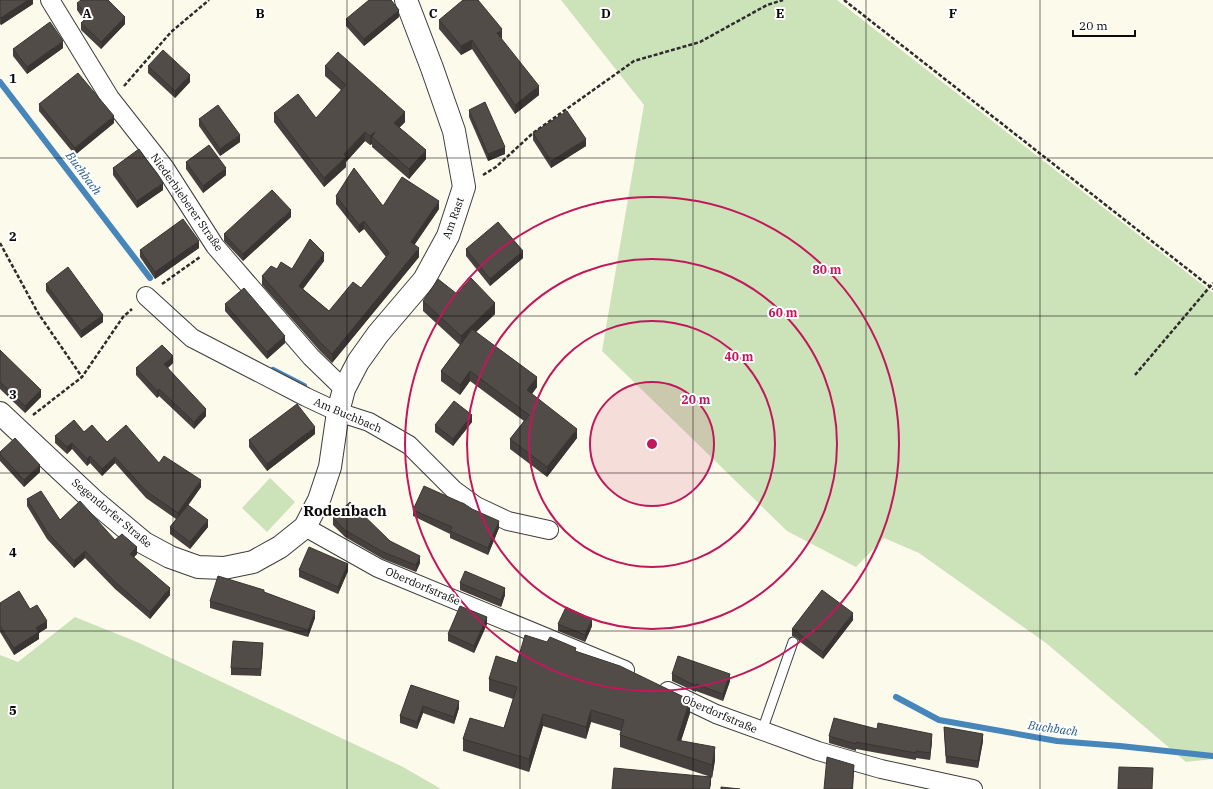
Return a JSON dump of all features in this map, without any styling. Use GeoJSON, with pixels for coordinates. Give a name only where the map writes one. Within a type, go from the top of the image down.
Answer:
{"type":"FeatureCollection","features":[{"type":"Feature","properties":{"kind":"street","name":"Niederbieberer Straße"},"geometry":{"type":"LineString","coordinates":[[50,0],[110,98],[165,168],[216,246],[311,357],[344,389]]}},
{"type":"Feature","properties":{"kind":"street","name":"Am Rast"},"geometry":{"type":"LineString","coordinates":[[344,389],[358,362],[378,334],[424,280],[448,236],[464,187],[454,131],[406,0]]}},
{"type":"Feature","properties":{"kind":"street","name":"Am Buchbach"},"geometry":{"type":"LineString","coordinates":[[146,296],[192,338],[299,394],[338,412],[369,422],[409,445],[454,490],[476,506],[508,521],[549,530]]}},
{"type":"Feature","properties":{"kind":"street","name":"Segendorfer Straße"},"geometry":{"type":"LineString","coordinates":[[0,413],[95,502],[144,543],[170,557],[198,567],[224,568],[254,562],[280,547],[304,527],[319,500],[330,467],[338,412],[344,389]]}},
{"type":"Feature","properties":{"kind":"street","name":"Oberdorfstraße"},"geometry":{"type":"LineString","coordinates":[[304,527],[378,568],[624,669],[716,714],[818,752],[874,767],[973,789]]}},
{"type":"Feature","properties":{"kind":"lane"},"geometry":{"type":"LineString","coordinates":[[762,731],[793,642]]}},
{"type":"Feature","properties":{"kind":"path"},"geometry":{"type":"LineString","coordinates":[[110,98],[129,81],[171,32],[209,0]]}},
{"type":"Feature","properties":{"kind":"path"},"geometry":{"type":"LineString","coordinates":[[464,187],[496,167],[533,133],[634,61],[700,42],[767,5],[783,0]]}},
{"type":"Feature","properties":{"kind":"path"},"geometry":{"type":"LineString","coordinates":[[844,0],[1213,289]]}},
{"type":"Feature","properties":{"kind":"path"},"geometry":{"type":"LineString","coordinates":[[0,243],[38,313],[82,377]]}},
{"type":"Feature","properties":{"kind":"path"},"geometry":{"type":"LineString","coordinates":[[16,428],[82,377],[123,317],[146,296],[216,246]]}},
{"type":"Feature","properties":{"kind":"path"},"geometry":{"type":"LineString","coordinates":[[1135,374],[1213,283]]}},
{"type":"Feature","properties":{"kind":"green space"},"geometry":{"type":"Polygon","coordinates":[[[561,0],[837,0],[1213,293],[1213,759],[1186,762],[1046,643],[919,553],[884,538],[856,567],[787,531],[602,351],[644,105],[561,0]]]}},
{"type":"Feature","properties":{"kind":"green space"},"geometry":{"type":"Polygon","coordinates":[[[270,478],[295,502],[267,532],[242,508],[270,478]]]}},
{"type":"Feature","properties":{"kind":"green space"},"geometry":{"type":"Polygon","coordinates":[[[75,617],[137,642],[403,767],[441,789],[0,789],[0,655],[18,662],[75,617]]]}},
{"type":"Feature","properties":{"kind":"building"},"geometry":{"type":"Polygon","coordinates":[[[0,0],[28,0],[1,18],[0,0]]]}},
{"type":"Feature","properties":{"kind":"building"},"geometry":{"type":"Polygon","coordinates":[[[81,0],[108,0],[125,17],[101,42],[81,23],[88,17],[77,3],[81,0]]]}},
{"type":"Feature","properties":{"kind":"building"},"geometry":{"type":"Polygon","coordinates":[[[369,0],[391,0],[399,10],[364,39],[346,19],[369,0]]]}},
{"type":"Feature","properties":{"kind":"building"},"geometry":{"type":"Polygon","coordinates":[[[463,0],[478,0],[502,29],[497,33],[539,86],[515,105],[472,40],[461,46],[439,20],[463,0]]]}},
{"type":"Feature","properties":{"kind":"building"},"geometry":{"type":"Polygon","coordinates":[[[50,22],[63,41],[27,67],[13,49],[50,22]]]}},
{"type":"Feature","properties":{"kind":"building"},"geometry":{"type":"Polygon","coordinates":[[[163,50],[190,75],[175,91],[148,66],[163,50]]]}},
{"type":"Feature","properties":{"kind":"building"},"geometry":{"type":"Polygon","coordinates":[[[338,52],[405,112],[394,123],[426,150],[409,169],[372,137],[375,132],[370,136],[365,132],[344,154],[346,157],[324,178],[274,113],[298,94],[316,118],[346,85],[325,66],[338,52]]]}},
{"type":"Feature","properties":{"kind":"building"},"geometry":{"type":"Polygon","coordinates":[[[78,73],[114,116],[75,148],[39,104],[78,73]]]}},
{"type":"Feature","properties":{"kind":"building"},"geometry":{"type":"Polygon","coordinates":[[[485,102],[505,147],[488,154],[469,110],[485,102]]]}},
{"type":"Feature","properties":{"kind":"building"},"geometry":{"type":"Polygon","coordinates":[[[218,105],[240,135],[220,149],[199,119],[218,105]]]}},
{"type":"Feature","properties":{"kind":"building"},"geometry":{"type":"Polygon","coordinates":[[[567,111],[586,139],[551,161],[533,133],[567,111]]]}},
{"type":"Feature","properties":{"kind":"building"},"geometry":{"type":"Polygon","coordinates":[[[209,145],[226,168],[203,186],[186,162],[209,145]]]}},
{"type":"Feature","properties":{"kind":"building"},"geometry":{"type":"Polygon","coordinates":[[[139,149],[163,183],[137,201],[113,168],[139,149]]]}},
{"type":"Feature","properties":{"kind":"building"},"geometry":{"type":"Polygon","coordinates":[[[354,168],[383,206],[402,177],[439,201],[411,242],[419,248],[332,354],[262,276],[271,266],[277,269],[281,262],[292,269],[310,239],[324,253],[299,286],[329,311],[353,282],[361,288],[389,253],[364,221],[359,225],[336,196],[354,168]]]}},
{"type":"Feature","properties":{"kind":"building"},"geometry":{"type":"Polygon","coordinates":[[[272,190],[291,210],[243,254],[224,234],[272,190]]]}},
{"type":"Feature","properties":{"kind":"building"},"geometry":{"type":"Polygon","coordinates":[[[183,219],[199,241],[155,272],[140,250],[183,219]]]}},
{"type":"Feature","properties":{"kind":"building"},"geometry":{"type":"Polygon","coordinates":[[[498,222],[523,251],[490,279],[466,249],[498,222]]]}},
{"type":"Feature","properties":{"kind":"building"},"geometry":{"type":"Polygon","coordinates":[[[68,267],[103,315],[81,331],[46,284],[68,267]]]}},
{"type":"Feature","properties":{"kind":"building"},"geometry":{"type":"Polygon","coordinates":[[[471,278],[495,303],[461,336],[423,301],[438,279],[457,294],[471,278]]]}},
{"type":"Feature","properties":{"kind":"building"},"geometry":{"type":"Polygon","coordinates":[[[244,288],[285,336],[267,352],[225,304],[244,288]]]}},
{"type":"Feature","properties":{"kind":"building"},"geometry":{"type":"Polygon","coordinates":[[[472,329],[537,377],[527,390],[577,429],[547,467],[510,439],[529,415],[470,371],[460,385],[441,371],[472,329]]]}},
{"type":"Feature","properties":{"kind":"building"},"geometry":{"type":"Polygon","coordinates":[[[162,345],[173,356],[164,364],[206,409],[194,422],[159,389],[157,391],[136,368],[162,345]]]}},
{"type":"Feature","properties":{"kind":"building"},"geometry":{"type":"Polygon","coordinates":[[[0,350],[41,390],[25,406],[0,382],[0,350]]]}},
{"type":"Feature","properties":{"kind":"building"},"geometry":{"type":"Polygon","coordinates":[[[454,401],[472,415],[453,439],[435,425],[454,401]]]}},
{"type":"Feature","properties":{"kind":"building"},"geometry":{"type":"Polygon","coordinates":[[[297,404],[315,427],[267,464],[249,440],[297,404]]]}},
{"type":"Feature","properties":{"kind":"building"},"geometry":{"type":"Polygon","coordinates":[[[74,420],[84,432],[92,425],[107,442],[126,425],[159,463],[164,456],[201,480],[178,513],[146,491],[115,457],[102,469],[90,456],[87,459],[72,443],[67,447],[55,436],[74,420]]]}},
{"type":"Feature","properties":{"kind":"building"},"geometry":{"type":"Polygon","coordinates":[[[15,438],[40,465],[24,480],[0,454],[0,452],[15,438]]]}},
{"type":"Feature","properties":{"kind":"building"},"geometry":{"type":"Polygon","coordinates":[[[424,486],[499,521],[488,548],[450,531],[452,527],[413,510],[424,486]]]}},
{"type":"Feature","properties":{"kind":"building"},"geometry":{"type":"Polygon","coordinates":[[[41,491],[60,520],[80,501],[115,540],[122,534],[137,547],[130,554],[170,588],[150,612],[115,582],[85,551],[74,561],[47,532],[27,499],[41,491]]]}},
{"type":"Feature","properties":{"kind":"building"},"geometry":{"type":"Polygon","coordinates":[[[350,502],[390,541],[420,556],[416,565],[383,552],[345,530],[333,518],[350,502]]]}},
{"type":"Feature","properties":{"kind":"building"},"geometry":{"type":"Polygon","coordinates":[[[188,505],[208,520],[190,542],[170,527],[188,505]]]}},
{"type":"Feature","properties":{"kind":"building"},"geometry":{"type":"Polygon","coordinates":[[[309,547],[348,564],[338,587],[299,570],[309,547]]]}},
{"type":"Feature","properties":{"kind":"building"},"geometry":{"type":"Polygon","coordinates":[[[465,571],[505,588],[501,600],[460,583],[465,571]]]}},
{"type":"Feature","properties":{"kind":"building"},"geometry":{"type":"Polygon","coordinates":[[[218,576],[264,590],[264,592],[315,611],[308,630],[210,601],[218,576]]]}},
{"type":"Feature","properties":{"kind":"building"},"geometry":{"type":"Polygon","coordinates":[[[822,590],[853,613],[823,652],[797,631],[792,629],[822,590]]]}},
{"type":"Feature","properties":{"kind":"building"},"geometry":{"type":"Polygon","coordinates":[[[19,591],[30,609],[37,605],[47,621],[36,628],[39,632],[14,648],[0,626],[0,603],[19,591]]]}},
{"type":"Feature","properties":{"kind":"building"},"geometry":{"type":"Polygon","coordinates":[[[460,606],[487,617],[474,646],[448,634],[460,606]]]}},
{"type":"Feature","properties":{"kind":"building"},"geometry":{"type":"Polygon","coordinates":[[[566,607],[592,619],[585,635],[558,624],[566,607]]]}},
{"type":"Feature","properties":{"kind":"building"},"geometry":{"type":"Polygon","coordinates":[[[525,635],[547,642],[550,637],[576,648],[575,651],[620,666],[690,700],[677,740],[715,747],[712,765],[620,735],[624,720],[591,710],[586,727],[543,714],[529,759],[463,739],[470,718],[504,728],[517,687],[489,679],[496,656],[517,663],[525,635]]]}},
{"type":"Feature","properties":{"kind":"building"},"geometry":{"type":"Polygon","coordinates":[[[233,641],[263,643],[261,669],[231,668],[233,641]]]}},
{"type":"Feature","properties":{"kind":"building"},"geometry":{"type":"Polygon","coordinates":[[[678,656],[730,674],[723,694],[696,684],[696,686],[672,674],[678,656]]]}},
{"type":"Feature","properties":{"kind":"building"},"geometry":{"type":"Polygon","coordinates":[[[411,685],[459,701],[454,717],[423,706],[417,722],[400,716],[411,685]]]}},
{"type":"Feature","properties":{"kind":"building"},"geometry":{"type":"Polygon","coordinates":[[[834,718],[877,729],[878,723],[932,734],[930,753],[916,751],[916,753],[856,742],[856,744],[829,736],[834,718]]]}},
{"type":"Feature","properties":{"kind":"building"},"geometry":{"type":"Polygon","coordinates":[[[944,727],[983,734],[978,761],[946,756],[944,727]]]}},
{"type":"Feature","properties":{"kind":"building"},"geometry":{"type":"Polygon","coordinates":[[[827,757],[854,765],[852,789],[824,789],[827,757]]]}},
{"type":"Feature","properties":{"kind":"building"},"geometry":{"type":"Polygon","coordinates":[[[1119,767],[1153,768],[1152,789],[1118,789],[1119,767]]]}},
{"type":"Feature","properties":{"kind":"building"},"geometry":{"type":"Polygon","coordinates":[[[614,768],[711,777],[709,789],[612,789],[614,768]]]}},
{"type":"Feature","properties":{"kind":"building"},"geometry":{"type":"Polygon","coordinates":[[[721,787],[740,789],[721,789],[721,787]]]}},
{"type":"Feature","properties":{"kind":"waterway","name":"Buchbach"},"geometry":{"type":"LineString","coordinates":[[0,82],[150,278]]}},
{"type":"Feature","properties":{"kind":"waterway","name":"Buchbach"},"geometry":{"type":"LineString","coordinates":[[273,370],[304,386]]}},
{"type":"Feature","properties":{"kind":"waterway","name":"Buchbach"},"geometry":{"type":"LineString","coordinates":[[896,697],[939,720],[1057,741],[1213,756]]}},
{"type":"Feature","properties":{"kind":"district","name":"Rodenbach"},"geometry":{"type":"Point","coordinates":[345,510]}}]}
